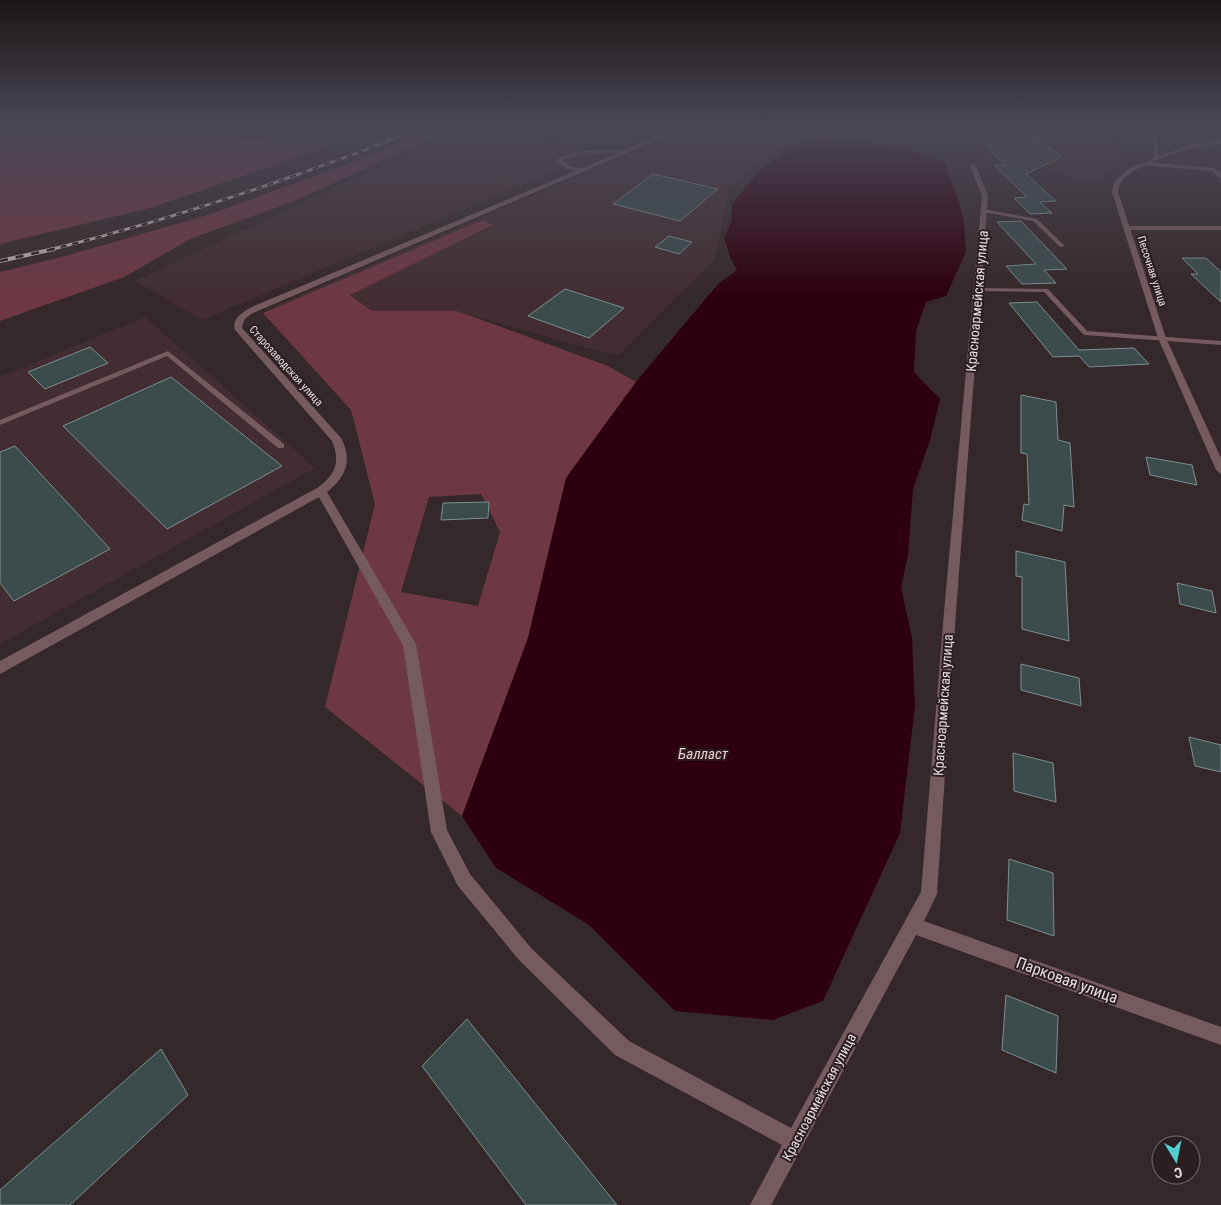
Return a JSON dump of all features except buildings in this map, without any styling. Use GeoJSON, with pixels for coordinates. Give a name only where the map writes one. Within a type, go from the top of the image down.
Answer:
{"type":"FeatureCollection","features":[{"type":"Feature","properties":{"kind":"street","name":"Старозаводская улица"},"geometry":{"type":"LineString","coordinates":[[0,668],[321,492],[334,482],[340,473],[342,464],[341,448],[337,440],[238,328],[238,322],[242,317],[257,308],[546,184]]}},
{"type":"Feature","properties":{"kind":"street","name":"Красноармейская улица"},"geometry":{"type":"LineString","coordinates":[[760,1205],[929,894],[950,612],[984,211],[985,196],[980,184]]}},
{"type":"Feature","properties":{"kind":"street","name":"Песочная улица"},"geometry":{"type":"LineString","coordinates":[[1117,184],[1115,192],[1162,338],[1221,470]]}},
{"type":"Feature","properties":{"kind":"street"},"geometry":{"type":"LineString","coordinates":[[321,492],[409,644],[439,832],[464,880],[525,954],[622,1048],[795,1141]]}},
{"type":"Feature","properties":{"kind":"street","name":"Парковая улица"},"geometry":{"type":"LineString","coordinates":[[912,925],[1221,1036]]}},
{"type":"Feature","properties":{"kind":"lane"},"geometry":{"type":"LineString","coordinates":[[984,211],[1035,220],[1062,246]]}},
{"type":"Feature","properties":{"kind":"lane"},"geometry":{"type":"LineString","coordinates":[[1127,228],[1221,228]]}},
{"type":"Feature","properties":{"kind":"lane"},"geometry":{"type":"LineString","coordinates":[[978,290],[1046,290],[1085,333],[1221,343]]}},
{"type":"Feature","properties":{"kind":"lane"},"geometry":{"type":"LineString","coordinates":[[0,423],[168,353],[281,446]]}},
{"type":"Feature","properties":{"kind":"shaded area"},"geometry":{"type":"Polygon","coordinates":[[[0,184],[219,184],[150,208],[0,244],[0,184]]]}},
{"type":"Feature","properties":{"kind":"shaded area"},"geometry":{"type":"Polygon","coordinates":[[[292,184],[331,184],[294,201],[190,239],[124,277],[0,321],[0,272],[65,256],[208,215],[292,184]]]}},
{"type":"Feature","properties":{"kind":"shaded area"},"geometry":{"type":"Polygon","coordinates":[[[343,184],[524,184],[202,320],[135,281],[343,184]]]}},
{"type":"Feature","properties":{"kind":"shaded area"},"geometry":{"type":"Polygon","coordinates":[[[559,184],[733,184],[730,187],[715,259],[619,355],[597,351],[457,311],[372,311],[350,294],[493,226],[483,220],[322,289],[251,316],[559,184]]]}},
{"type":"Feature","properties":{"kind":"shaded area"},"geometry":{"type":"Polygon","coordinates":[[[483,220],[493,225],[350,295],[372,311],[457,311],[608,366],[636,382],[566,478],[528,638],[462,816],[325,707],[375,504],[351,410],[263,313],[483,220]],[[481,494],[429,497],[401,592],[478,606],[500,532],[481,494]]]}},
{"type":"Feature","properties":{"kind":"shaded area"},"geometry":{"type":"Polygon","coordinates":[[[145,317],[315,468],[0,644],[0,377],[145,317]]]}},
{"type":"Feature","properties":{"kind":"water","name":"Балласт"},"geometry":{"type":"Polygon","coordinates":[[[748,184],[952,184],[960,205],[964,224],[966,252],[946,296],[926,302],[916,331],[914,372],[940,399],[930,440],[913,489],[908,555],[901,587],[912,638],[915,706],[900,833],[823,1001],[773,1020],[675,1011],[589,925],[496,868],[462,816],[528,638],[566,478],[636,382],[718,284],[737,270],[730,257],[724,238],[731,223],[732,204],[748,184]]]}},
{"type":"Feature","properties":{"kind":"railway"},"geometry":{"type":"LineString","coordinates":[[49,250],[143,225],[269,184]]}},
{"type":"Feature","properties":{"kind":"railway"},"geometry":{"type":"LineString","coordinates":[[0,261],[54,249]]}}]}
